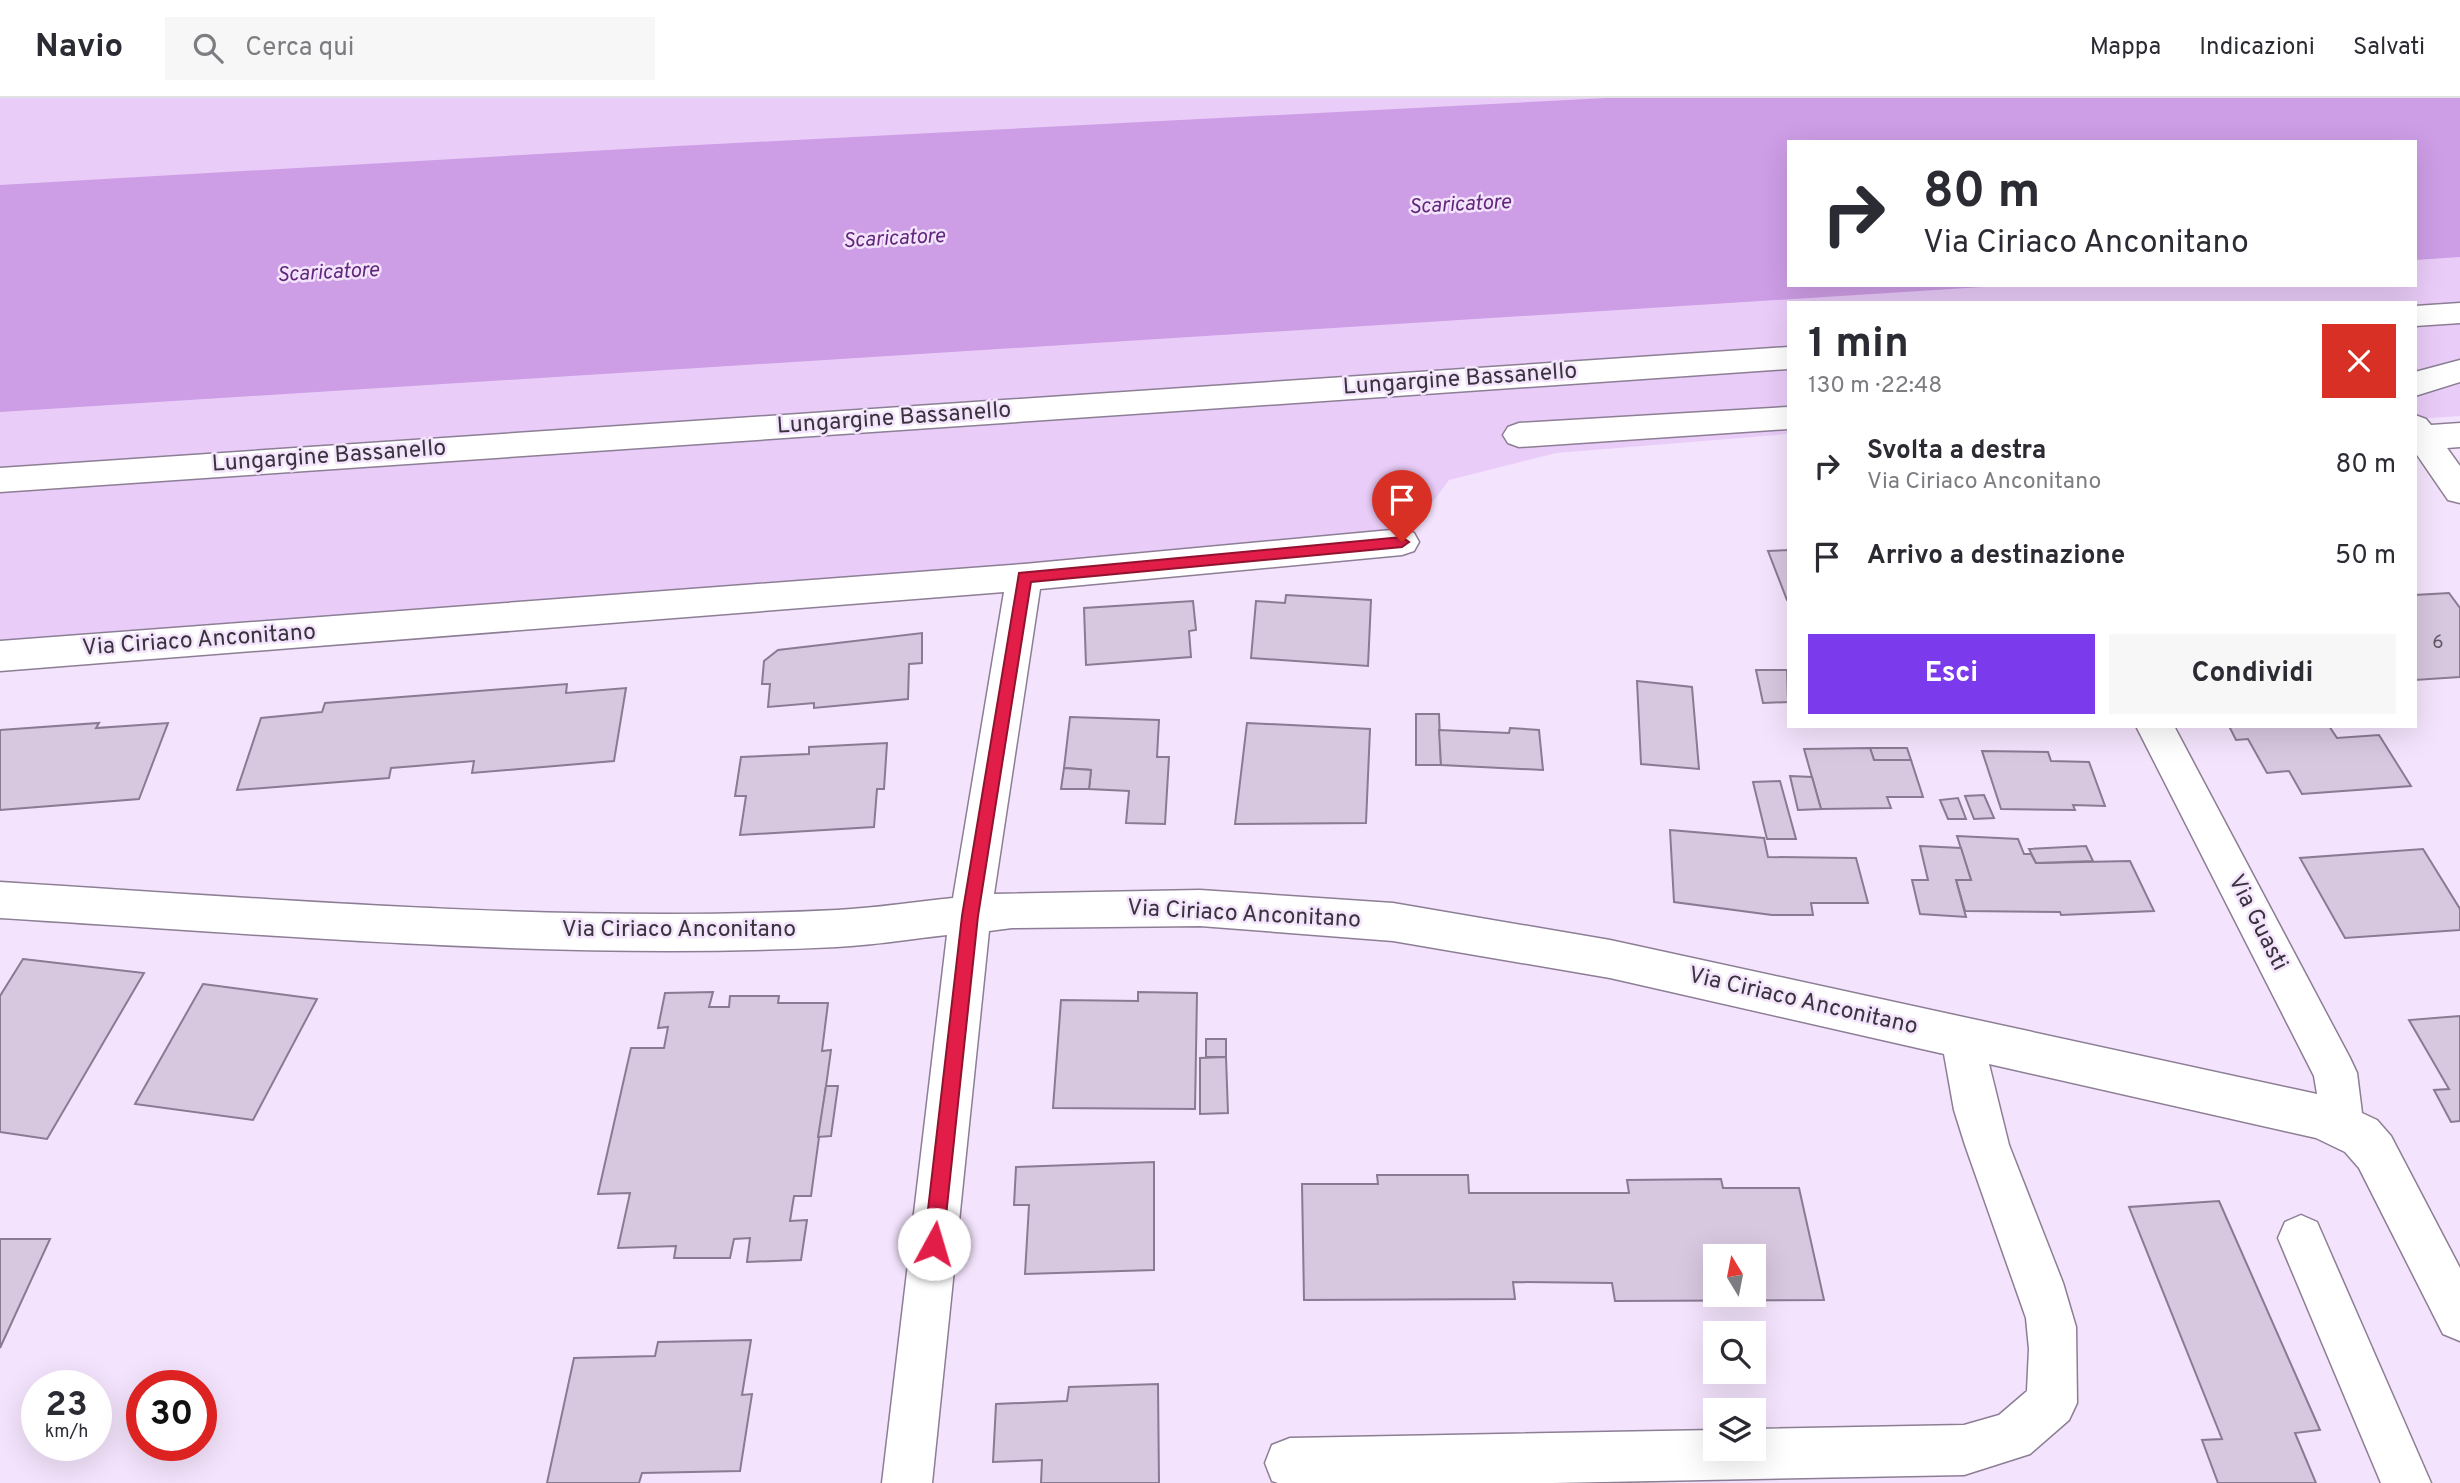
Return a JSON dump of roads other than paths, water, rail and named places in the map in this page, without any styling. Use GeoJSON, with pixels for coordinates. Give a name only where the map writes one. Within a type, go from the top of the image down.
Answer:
{"type":"FeatureCollection","features":[{"type":"Feature","properties":{"kind":"street"},"geometry":{"type":"LineString","coordinates":[[2417,316],[2460,313]]}},
{"type":"Feature","properties":{"kind":"street","name":"Lungargine Bassanello"},"geometry":{"type":"LineString","coordinates":[[0,480],[1787,358]]}},
{"type":"Feature","properties":{"kind":"street"},"geometry":{"type":"LineString","coordinates":[[2417,383],[2438,375],[2460,371]]}},
{"type":"Feature","properties":{"kind":"street"},"geometry":{"type":"LineString","coordinates":[[1519,436],[1787,418]]}},
{"type":"Feature","properties":{"kind":"street"},"geometry":{"type":"LineString","coordinates":[[2417,434],[2460,435]]}},
{"type":"Feature","properties":{"kind":"street"},"geometry":{"type":"LineString","coordinates":[[2417,434],[2460,491]]}},
{"type":"Feature","properties":{"kind":"street","name":"Via Ciriaco Anconitano"},"geometry":{"type":"LineString","coordinates":[[0,656],[1024,577],[1402,542]]}},
{"type":"Feature","properties":{"kind":"street"},"geometry":{"type":"LineString","coordinates":[[907,1483],[970,916],[1024,577]]}},
{"type":"Feature","properties":{"kind":"street","name":"Via Guasti"},"geometry":{"type":"LineString","coordinates":[[2156,728],[2335,1073],[2340,1107],[2338,1125]]}},
{"type":"Feature","properties":{"kind":"street","name":"Via Ciriaco Anconitano"},"geometry":{"type":"LineString","coordinates":[[0,900],[509,931],[724,932],[840,928],[1012,910],[1200,908],[1393,922],[1610,959],[2321,1117],[2361,1136],[2375,1152],[2460,1317]]}},
{"type":"Feature","properties":{"kind":"street"},"geometry":{"type":"LineString","coordinates":[[1290,1463],[1964,1450],[2012,1436],[2052,1403],[2050,1321],[1981,1129],[1965,1064],[1964,1038]]}},
{"type":"Feature","properties":{"kind":"street"},"geometry":{"type":"LineString","coordinates":[[2301,1238],[2406,1483]]}},
{"type":"Feature","properties":{"kind":"water","name":"Scaricatore"},"geometry":{"type":"Polygon","coordinates":[[[1606,98],[2460,98],[2460,257],[2417,260],[2417,140],[1787,140],[1787,287],[1982,287],[0,412],[0,185],[678,146],[1606,98]]]}}]}
